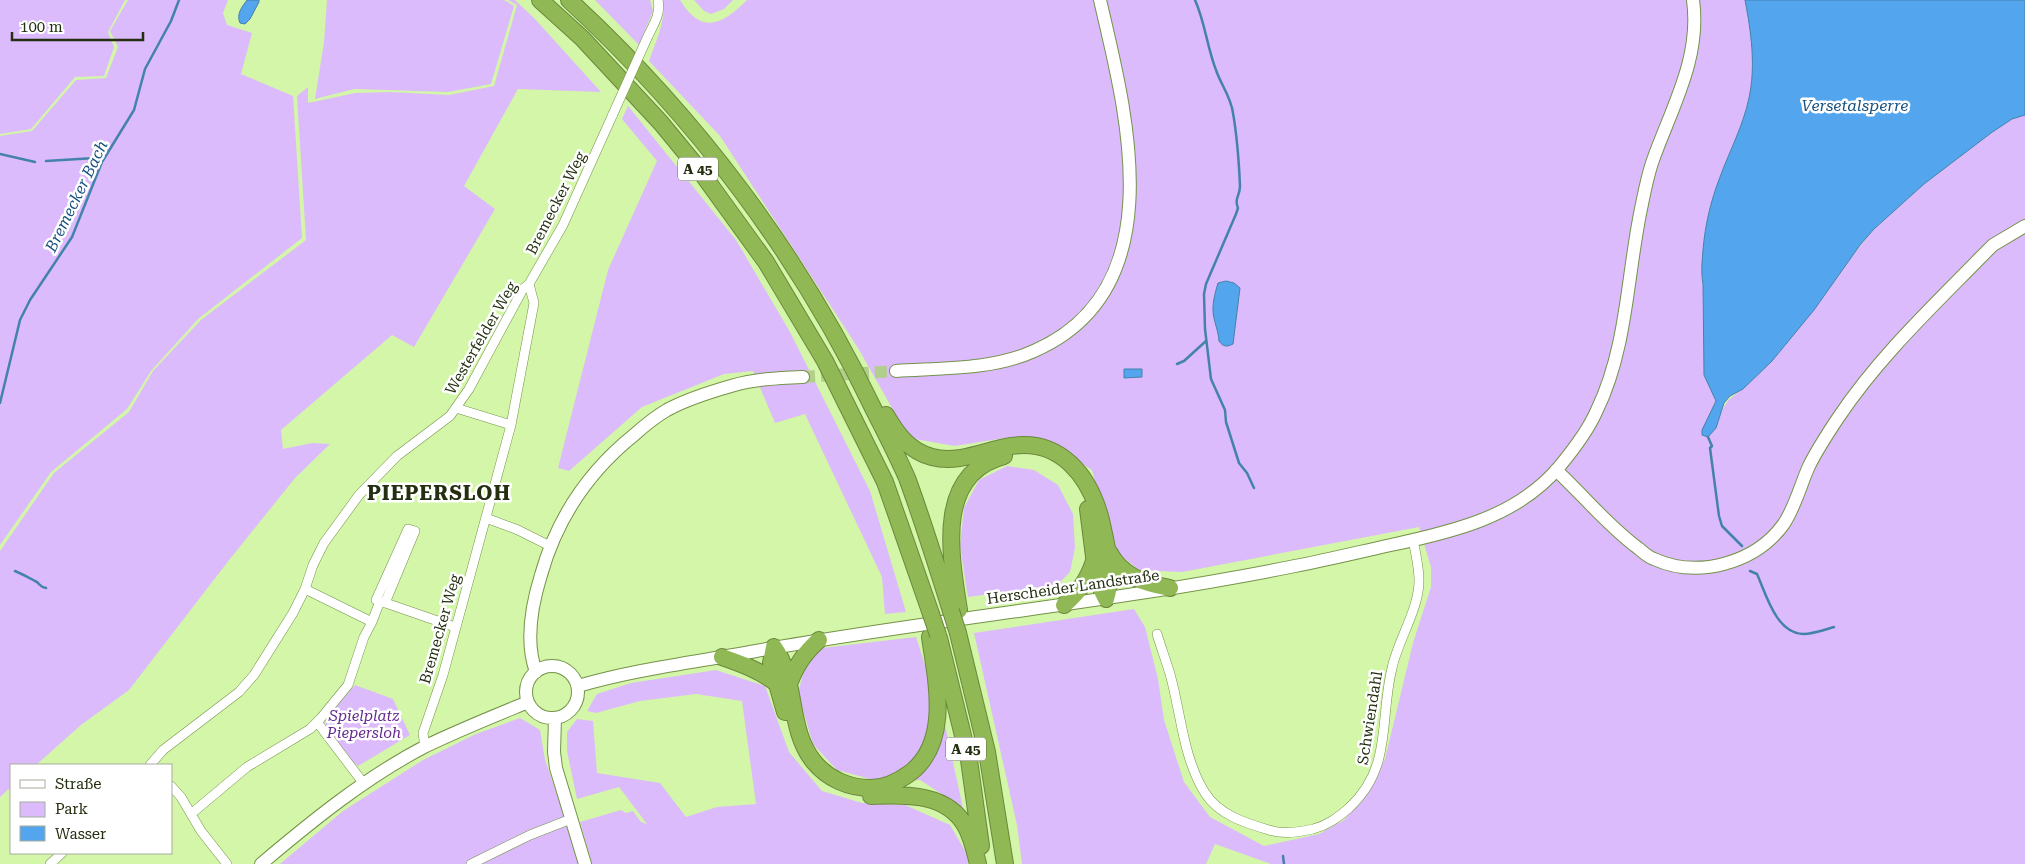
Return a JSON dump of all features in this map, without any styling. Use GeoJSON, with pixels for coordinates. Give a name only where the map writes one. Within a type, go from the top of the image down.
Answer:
{"type":"FeatureCollection","features":[{"type":"Feature","properties":{"kind":"highway","name":"A 45"},"geometry":{"type":"LineString","coordinates":[[540,0],[582,38],[661,123],[715,191],[766,262],[826,361],[885,482],[925,596],[934,636],[969,760],[984,864]]}},
{"type":"Feature","properties":{"kind":"highway","name":"A 45"},"geometry":{"type":"LineString","coordinates":[[569,0],[640,71],[715,157],[788,257],[852,364],[906,477],[955,610],[987,752],[1005,864]]}},
{"type":"Feature","properties":{"kind":"highway"},"geometry":{"type":"LineString","coordinates":[[852,364],[874,394],[894,429],[904,441],[923,454],[951,459],[1024,445],[1048,450],[1067,460],[1077,470],[1092,491],[1102,556],[1097,580],[1106,599]]}},
{"type":"Feature","properties":{"kind":"highway"},"geometry":{"type":"LineString","coordinates":[[955,610],[950,537],[954,510],[961,489],[977,469],[999,457],[1022,453],[1041,456],[1059,465],[1080,486],[1102,556],[1114,562],[1131,577],[1145,583],[1170,588]]}},
{"type":"Feature","properties":{"kind":"highway"},"geometry":{"type":"LineString","coordinates":[[1064,605],[1081,589],[1102,556]]}},
{"type":"Feature","properties":{"kind":"highway"},"geometry":{"type":"LineString","coordinates":[[774,648],[771,663],[782,684],[802,739],[813,761],[823,771],[837,780],[853,786],[876,788],[904,778],[914,770],[922,761],[934,736],[938,708],[934,636]]}},
{"type":"Feature","properties":{"kind":"highway"},"geometry":{"type":"LineString","coordinates":[[819,640],[807,650],[782,684],[794,741],[804,762],[817,776],[842,792],[911,795],[937,801],[958,815],[966,825],[978,864]]}},
{"type":"Feature","properties":{"kind":"highway"},"geometry":{"type":"LineString","coordinates":[[722,657],[751,667],[782,684]]}},
{"type":"Feature","properties":{"kind":"main road"},"geometry":{"type":"LineString","coordinates":[[896,371],[983,364],[1034,351],[1070,331],[1095,306],[1109,286],[1119,262],[1128,226],[1130,190],[1129,160],[1122,105],[1100,0]]}},
{"type":"Feature","properties":{"kind":"main road","name":"Herscheider Landstraße"},"geometry":{"type":"LineString","coordinates":[[578,686],[641,670],[819,640],[1226,580],[1452,531],[1492,516],[1522,499],[1556,470],[1589,426],[1603,399],[1620,336],[1643,198],[1652,164],[1688,70],[1694,30],[1693,0]]}},
{"type":"Feature","properties":{"kind":"main road"},"geometry":{"type":"LineString","coordinates":[[1556,470],[1629,542],[1653,559],[1676,565],[1710,567],[1730,563],[1746,556],[1761,546],[1783,524],[1792,508],[1810,465],[1839,417],[1874,369],[1980,257],[1993,245],[2025,226]]}},
{"type":"Feature","properties":{"kind":"main road"},"geometry":{"type":"LineString","coordinates":[[536,672],[531,654],[532,620],[537,587],[550,546],[562,520],[585,482],[609,456],[659,415],[685,402],[732,385],[759,380],[803,377]]}},
{"type":"Feature","properties":{"kind":"main road"},"geometry":{"type":"LineString","coordinates":[[548,666],[563,668],[572,676],[578,686],[578,698],[572,709],[565,715],[555,718],[538,715],[528,702],[527,684],[536,672],[548,666]]}},
{"type":"Feature","properties":{"kind":"main road"},"geometry":{"type":"LineString","coordinates":[[261,864],[307,825],[364,784],[425,747],[528,702]]}},
{"type":"Feature","properties":{"kind":"main road"},"geometry":{"type":"LineString","coordinates":[[555,718],[554,752],[556,768],[585,864]]}},
{"type":"Feature","properties":{"kind":"street","name":"Bremecker Weg"},"geometry":{"type":"LineString","coordinates":[[425,747],[423,733],[443,675],[511,425],[534,304],[529,284],[563,225],[658,14],[658,0]]}},
{"type":"Feature","properties":{"kind":"street","name":"Westerfelder Weg"},"geometry":{"type":"LineString","coordinates":[[152,764],[163,750],[245,686],[274,645],[293,613],[305,589],[317,554],[359,495],[397,456],[444,421],[456,408],[469,389],[523,289],[529,284]]}},
{"type":"Feature","properties":{"kind":"street"},"geometry":{"type":"LineString","coordinates":[[456,408],[511,425]]}},
{"type":"Feature","properties":{"kind":"street"},"geometry":{"type":"LineString","coordinates":[[486,518],[518,530],[550,546]]}},
{"type":"Feature","properties":{"kind":"street"},"geometry":{"type":"LineString","coordinates":[[191,814],[254,762],[289,743],[316,722],[348,684],[364,637],[382,602],[415,531],[408,529],[376,600],[382,602],[412,612],[455,627]]}},
{"type":"Feature","properties":{"kind":"street","name":"Schwiendahl"},"geometry":{"type":"LineString","coordinates":[[1157,634],[1170,674],[1194,772],[1206,794],[1220,809],[1240,822],[1273,832],[1300,832],[1325,826],[1338,818],[1355,802],[1376,772],[1392,668],[1414,604],[1419,583],[1413,540]]}},
{"type":"Feature","properties":{"kind":"street"},"geometry":{"type":"LineString","coordinates":[[305,589],[372,622]]}},
{"type":"Feature","properties":{"kind":"street"},"geometry":{"type":"LineString","coordinates":[[316,722],[364,784]]}},
{"type":"Feature","properties":{"kind":"street"},"geometry":{"type":"LineString","coordinates":[[172,787],[181,797],[201,830],[227,864]]}},
{"type":"Feature","properties":{"kind":"street"},"geometry":{"type":"LineString","coordinates":[[471,864],[522,838],[571,819]]}},
{"type":"Feature","properties":{"kind":"street"},"geometry":{"type":"LineString","coordinates":[[50,864],[61,854]]}},
{"type":"Feature","properties":{"kind":"green space"},"geometry":{"type":"Polygon","coordinates":[[[0,0],[125,0],[108,32],[114,47],[104,76],[75,77],[31,129],[0,134],[0,0]]]}},
{"type":"Feature","properties":{"kind":"green space"},"geometry":{"type":"Polygon","coordinates":[[[128,0],[228,0],[223,13],[227,25],[252,33],[241,74],[293,96],[302,238],[198,319],[151,371],[127,409],[51,472],[0,545],[0,136],[32,131],[76,80],[106,78],[118,47],[110,31],[128,0]]]}},
{"type":"Feature","properties":{"kind":"green space"},"geometry":{"type":"Polygon","coordinates":[[[327,0],[504,0],[514,6],[491,84],[448,92],[354,89],[315,99],[324,42],[327,0]]]}},
{"type":"Feature","properties":{"kind":"green space"},"geometry":{"type":"Polygon","coordinates":[[[508,0],[515,0],[535,19],[601,92],[518,89],[464,186],[495,209],[414,347],[392,335],[281,430],[283,449],[312,443],[330,444],[295,478],[129,690],[81,725],[37,764],[10,764],[10,788],[0,797],[0,551],[54,473],[129,412],[153,371],[201,320],[306,240],[297,96],[308,87],[308,103],[355,93],[391,92],[449,95],[494,86],[517,5],[508,0]]]}},
{"type":"Feature","properties":{"kind":"green space"},"geometry":{"type":"Polygon","coordinates":[[[595,0],[650,0],[653,11],[639,45],[595,0]]]}},
{"type":"Feature","properties":{"kind":"green space"},"geometry":{"type":"Polygon","coordinates":[[[663,0],[680,0],[696,19],[713,22],[730,15],[747,0],[1745,0],[1752,49],[1751,86],[1743,118],[1711,204],[1705,231],[1702,259],[1704,375],[1716,401],[1708,421],[1716,428],[1728,401],[1743,389],[1874,229],[1924,184],[1991,133],[2012,119],[2025,115],[2025,864],[1271,864],[1215,844],[1206,864],[1022,864],[1017,825],[974,633],[1134,609],[1145,627],[1158,679],[1164,720],[1184,782],[1210,817],[1264,846],[1319,834],[1344,820],[1368,793],[1385,759],[1413,643],[1431,587],[1431,567],[1419,527],[1182,572],[1139,570],[1114,550],[1092,470],[1049,442],[1011,437],[955,446],[909,438],[858,348],[720,136],[649,61],[662,23],[663,0]]]}},
{"type":"Feature","properties":{"kind":"green space"},"geometry":{"type":"Polygon","coordinates":[[[694,0],[733,0],[724,9],[711,14],[704,11],[694,0]]]}},
{"type":"Feature","properties":{"kind":"green space"},"geometry":{"type":"Polygon","coordinates":[[[628,106],[736,240],[790,332],[870,491],[906,612],[885,614],[882,577],[805,414],[775,423],[753,371],[724,374],[642,407],[569,471],[558,468],[608,270],[657,161],[622,119],[628,106]]]}},
{"type":"Feature","properties":{"kind":"green space"},"geometry":{"type":"Polygon","coordinates":[[[1007,466],[1034,470],[1058,485],[1073,514],[1075,548],[1070,572],[1057,585],[968,597],[960,546],[964,508],[979,480],[1007,466]]]}},
{"type":"Feature","properties":{"kind":"green space"},"geometry":{"type":"Polygon","coordinates":[[[916,637],[946,730],[963,808],[920,780],[874,780],[837,770],[813,744],[798,693],[805,667],[822,648],[916,637]]]}},
{"type":"Feature","properties":{"kind":"green space"},"geometry":{"type":"Polygon","coordinates":[[[716,670],[765,686],[789,752],[822,791],[862,803],[905,805],[950,825],[967,854],[968,864],[592,864],[580,822],[621,810],[626,813],[633,811],[641,822],[647,824],[619,787],[577,799],[567,751],[567,732],[577,719],[593,721],[597,773],[660,783],[686,817],[717,807],[756,804],[742,701],[696,694],[640,701],[596,713],[587,711],[597,694],[631,683],[716,670]]]}},
{"type":"Feature","properties":{"kind":"green space","name":"Spielplatz Piepersloh"},"geometry":{"type":"Polygon","coordinates":[[[355,685],[393,699],[410,735],[358,766],[334,742],[326,723],[327,717],[355,685]]]}},
{"type":"Feature","properties":{"kind":"green space"},"geometry":{"type":"Polygon","coordinates":[[[520,718],[540,730],[545,760],[582,864],[280,864],[343,811],[423,760],[476,734],[520,718]]]}},
{"type":"Feature","properties":{"kind":"water"},"geometry":{"type":"Polygon","coordinates":[[[247,0],[259,0],[259,2],[250,19],[245,24],[240,23],[239,17],[240,11],[247,0]]]}},
{"type":"Feature","properties":{"kind":"water","name":"Versetalsperre"},"geometry":{"type":"Polygon","coordinates":[[[1745,0],[2025,0],[2025,115],[2012,119],[1991,133],[1924,184],[1874,229],[1860,245],[1814,310],[1772,361],[1743,389],[1730,396],[1724,403],[1716,428],[1708,437],[1702,435],[1702,430],[1716,401],[1704,375],[1703,250],[1707,222],[1714,195],[1749,98],[1752,74],[1752,49],[1745,0]]]}},
{"type":"Feature","properties":{"kind":"water"},"geometry":{"type":"Polygon","coordinates":[[[1226,281],[1234,283],[1240,288],[1233,344],[1227,346],[1219,341],[1213,309],[1218,283],[1226,281]]]}},
{"type":"Feature","properties":{"kind":"water"},"geometry":{"type":"Polygon","coordinates":[[[1124,369],[1142,369],[1142,377],[1124,378],[1124,369]]]}},
{"type":"Feature","properties":{"kind":"waterway","name":"Bremecker Bach"},"geometry":{"type":"LineString","coordinates":[[0,403],[20,320],[30,300],[72,237],[102,162],[134,110],[145,69],[171,21],[179,0]]}},
{"type":"Feature","properties":{"kind":"waterway"},"geometry":{"type":"LineString","coordinates":[[1195,0],[1213,61],[1232,107],[1237,140],[1240,186],[1237,202],[1238,208],[1206,284],[1204,294],[1205,329],[1211,379],[1225,410],[1226,422],[1239,463],[1247,473],[1254,488]]}},
{"type":"Feature","properties":{"kind":"waterway"},"geometry":{"type":"LineString","coordinates":[[0,154],[35,162]]}},
{"type":"Feature","properties":{"kind":"waterway"},"geometry":{"type":"LineString","coordinates":[[46,161],[95,158],[101,162]]}},
{"type":"Feature","properties":{"kind":"waterway"},"geometry":{"type":"LineString","coordinates":[[1177,364],[1184,361],[1206,341]]}},
{"type":"Feature","properties":{"kind":"waterway"},"geometry":{"type":"LineString","coordinates":[[1708,437],[1712,446],[1710,448],[1722,526],[1742,546]]}},
{"type":"Feature","properties":{"kind":"waterway"},"geometry":{"type":"LineString","coordinates":[[15,571],[46,588]]}},
{"type":"Feature","properties":{"kind":"waterway"},"geometry":{"type":"LineString","coordinates":[[1750,571],[1757,574],[1768,602],[1779,620],[1786,627],[1794,632],[1803,634],[1815,633],[1834,627]]}},
{"type":"Feature","properties":{"kind":"waterway"},"geometry":{"type":"LineString","coordinates":[[1283,856],[1284,864]]}},
{"type":"Feature","properties":{"kind":"tunnel"},"geometry":{"type":"LineString","coordinates":[[803,377],[896,371]]}},
{"type":"Feature","properties":{"kind":"district","name":"PIEPERSLOH"},"geometry":{"type":"Point","coordinates":[439,493]}}]}
